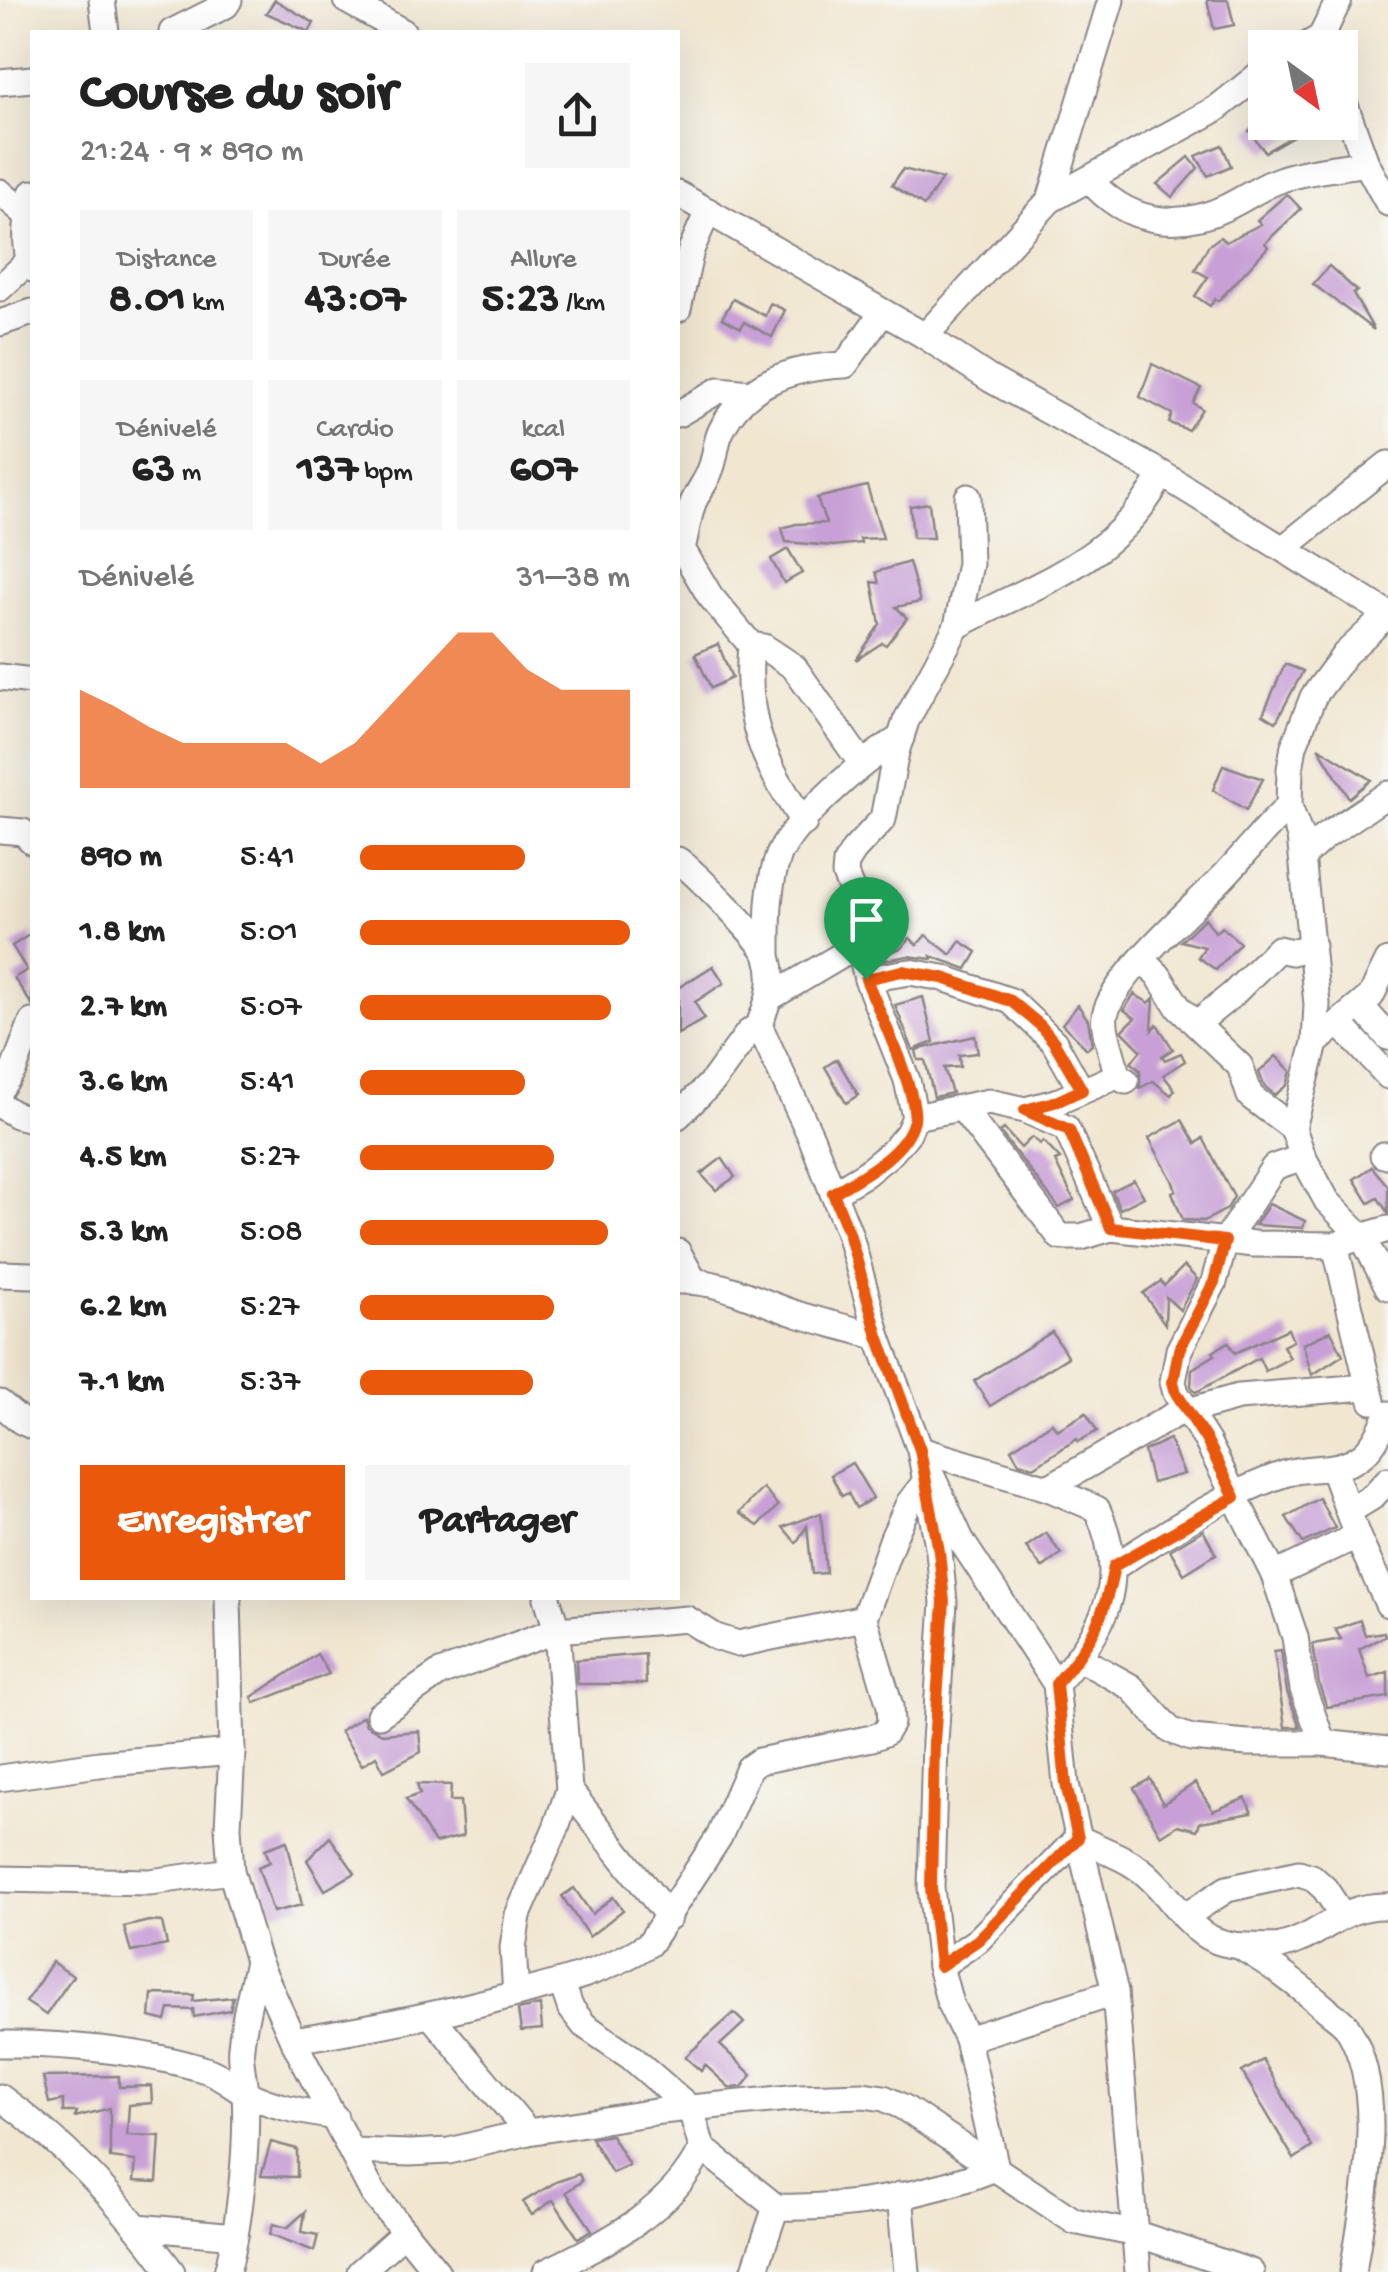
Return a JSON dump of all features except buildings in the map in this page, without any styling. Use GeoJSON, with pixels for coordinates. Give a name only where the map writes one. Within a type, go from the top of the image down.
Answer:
{"type":"FeatureCollection","features":[{"type":"Feature","properties":{"kind":"street"},"geometry":{"type":"LineString","coordinates":[[102,0],[106,30]]}},
{"type":"Feature","properties":{"kind":"street"},"geometry":{"type":"LineString","coordinates":[[176,30],[226,6],[229,0]]}},
{"type":"Feature","properties":{"kind":"street"},"geometry":{"type":"LineString","coordinates":[[346,0],[399,30]]}},
{"type":"Feature","properties":{"kind":"street"},"geometry":{"type":"LineString","coordinates":[[1050,200],[1112,0]]}},
{"type":"Feature","properties":{"kind":"street"},"geometry":{"type":"LineString","coordinates":[[1323,30],[1338,0]]}},
{"type":"Feature","properties":{"kind":"street"},"geometry":{"type":"LineString","coordinates":[[0,82],[30,79]]}},
{"type":"Feature","properties":{"kind":"street"},"geometry":{"type":"LineString","coordinates":[[925,336],[1050,200],[1216,110],[1248,84]]}},
{"type":"Feature","properties":{"kind":"street"},"geometry":{"type":"LineString","coordinates":[[1358,128],[1388,203]]}},
{"type":"Feature","properties":{"kind":"street"},"geometry":{"type":"LineString","coordinates":[[1089,179],[1124,210],[1169,222],[1226,208],[1287,177],[1373,159]]}},
{"type":"Feature","properties":{"kind":"street"},"geometry":{"type":"LineString","coordinates":[[0,192],[30,204]]}},
{"type":"Feature","properties":{"kind":"street"},"geometry":{"type":"LineString","coordinates":[[680,195],[925,336],[990,379],[1162,474],[1388,614],[1345,654],[1312,697],[1294,746],[1289,806],[1303,856],[1317,1004],[1316,1042],[1293,1128],[1303,1157],[1327,1201],[1363,1238],[1388,1287]]}},
{"type":"Feature","properties":{"kind":"street"},"geometry":{"type":"LineString","coordinates":[[680,300],[691,250],[708,211]]}},
{"type":"Feature","properties":{"kind":"street"},"geometry":{"type":"LineString","coordinates":[[0,288],[30,266]]}},
{"type":"Feature","properties":{"kind":"street"},"geometry":{"type":"LineString","coordinates":[[0,324],[30,313]]}},
{"type":"Feature","properties":{"kind":"street"},"geometry":{"type":"LineString","coordinates":[[804,823],[780,788],[758,740],[750,708],[751,645],[710,596],[680,550],[685,503],[712,466],[722,428],[750,393],[808,366],[845,366],[882,313]]}},
{"type":"Feature","properties":{"kind":"street"},"geometry":{"type":"LineString","coordinates":[[680,413],[719,390],[750,393]]}},
{"type":"Feature","properties":{"kind":"street"},"geometry":{"type":"LineString","coordinates":[[1284,548],[1388,464]]}},
{"type":"Feature","properties":{"kind":"street"},"geometry":{"type":"LineString","coordinates":[[957,626],[1104,548],[1130,522],[1162,474]]}},
{"type":"Feature","properties":{"kind":"street"},"geometry":{"type":"LineString","coordinates":[[833,1193],[892,1152],[915,1118],[907,1080],[866,979],[859,945],[862,915],[845,874],[846,863],[883,819],[906,721],[957,626],[970,564],[968,497]]}},
{"type":"Feature","properties":{"kind":"street"},"geometry":{"type":"LineString","coordinates":[[751,645],[764,647],[794,667],[862,764]]}},
{"type":"Feature","properties":{"kind":"street"},"geometry":{"type":"LineString","coordinates":[[0,677],[30,682]]}},
{"type":"Feature","properties":{"kind":"street"},"geometry":{"type":"LineString","coordinates":[[680,1114],[759,1025],[771,997],[768,921],[780,853],[862,764],[900,738]]}},
{"type":"Feature","properties":{"kind":"street"},"geometry":{"type":"LineString","coordinates":[[1303,856],[1388,794]]}},
{"type":"Feature","properties":{"kind":"street"},"geometry":{"type":"LineString","coordinates":[[1025,1110],[1121,1078],[1104,1020],[1116,995],[1142,960],[1289,806]]}},
{"type":"Feature","properties":{"kind":"street"},"geometry":{"type":"LineString","coordinates":[[0,830],[23,832],[30,839]]}},
{"type":"Feature","properties":{"kind":"street"},"geometry":{"type":"LineString","coordinates":[[680,861],[695,872],[768,955]]}},
{"type":"Feature","properties":{"kind":"street"},"geometry":{"type":"LineString","coordinates":[[771,997],[859,945]]}},
{"type":"Feature","properties":{"kind":"street"},"geometry":{"type":"LineString","coordinates":[[1196,1024],[1278,950],[1292,952],[1312,946]]}},
{"type":"Feature","properties":{"kind":"street"},"geometry":{"type":"LineString","coordinates":[[1142,960],[1158,974],[1172,1000],[1240,1066],[1250,1096],[1293,1128]]}},
{"type":"Feature","properties":{"kind":"street"},"geometry":{"type":"LineString","coordinates":[[1316,1042],[1371,996],[1388,961]]}},
{"type":"Feature","properties":{"kind":"street"},"geometry":{"type":"LineString","coordinates":[[866,979],[910,972],[943,978],[1011,1001],[1054,1042],[1082,1090]]}},
{"type":"Feature","properties":{"kind":"street"},"geometry":{"type":"LineString","coordinates":[[1361,1006],[1388,1036]]}},
{"type":"Feature","properties":{"kind":"street"},"geometry":{"type":"LineString","coordinates":[[1340,1024],[1388,1076]]}},
{"type":"Feature","properties":{"kind":"street"},"geometry":{"type":"LineString","coordinates":[[759,1025],[849,1233],[878,1336],[920,1450],[962,1542],[1056,1684],[1066,1784],[1115,1992],[1138,2272]]}},
{"type":"Feature","properties":{"kind":"street"},"geometry":{"type":"LineString","coordinates":[[0,1089],[14,1069],[30,1027]]}},
{"type":"Feature","properties":{"kind":"street"},"geometry":{"type":"LineString","coordinates":[[915,1118],[989,1102],[1025,1110],[1069,1130],[1111,1228]]}},
{"type":"Feature","properties":{"kind":"street"},"geometry":{"type":"LineString","coordinates":[[0,1105],[30,1118]]}},
{"type":"Feature","properties":{"kind":"street"},"geometry":{"type":"LineString","coordinates":[[962,1108],[1060,1238],[1082,1237],[1111,1228],[1225,1241],[1335,1245],[1388,1229]]}},
{"type":"Feature","properties":{"kind":"street"},"geometry":{"type":"LineString","coordinates":[[1303,1157],[1274,1167],[1225,1241],[1214,1282],[1189,1328],[1173,1382],[1274,1575],[1294,1637],[1307,1702],[1323,1743]]}},
{"type":"Feature","properties":{"kind":"street"},"geometry":{"type":"LineString","coordinates":[[1114,1566],[1235,1497],[1286,1473],[1333,1469],[1358,1459],[1374,1442],[1385,1420],[1367,1388],[1335,1245]]}},
{"type":"Feature","properties":{"kind":"street"},"geometry":{"type":"LineString","coordinates":[[0,1274],[30,1275]]}},
{"type":"Feature","properties":{"kind":"street"},"geometry":{"type":"LineString","coordinates":[[686,1281],[744,1291],[798,1315],[878,1336]]}},
{"type":"Feature","properties":{"kind":"street"},"geometry":{"type":"LineString","coordinates":[[1048,1488],[1188,1410],[1257,1394],[1367,1388]]}},
{"type":"Feature","properties":{"kind":"street"},"geometry":{"type":"LineString","coordinates":[[0,1403],[30,1425]]}},
{"type":"Feature","properties":{"kind":"street"},"geometry":{"type":"LineString","coordinates":[[920,1450],[944,1602],[934,1742],[931,1888],[940,1966],[950,2004],[967,2039],[996,2168]]}},
{"type":"Feature","properties":{"kind":"street"},"geometry":{"type":"LineString","coordinates":[[920,1450],[1048,1488],[1096,1509],[1110,1538],[1114,1566],[1108,1601],[1090,1642],[1056,1684]]}},
{"type":"Feature","properties":{"kind":"street"},"geometry":{"type":"LineString","coordinates":[[1333,1469],[1357,1536],[1388,1604]]}},
{"type":"Feature","properties":{"kind":"street"},"geometry":{"type":"LineString","coordinates":[[1349,1511],[1372,1497],[1388,1480]]}},
{"type":"Feature","properties":{"kind":"street"},"geometry":{"type":"LineString","coordinates":[[293,2040],[432,2017],[562,1983],[632,1955],[649,1944],[719,1837],[750,1768],[759,1761],[872,1738],[884,1733],[891,1723],[890,1706],[864,1618],[893,1538],[909,1504],[926,1482]]}},
{"type":"Feature","properties":{"kind":"street"},"geometry":{"type":"LineString","coordinates":[[1274,1575],[1357,1536]]}},
{"type":"Feature","properties":{"kind":"street"},"geometry":{"type":"LineString","coordinates":[[228,1600],[231,1872],[258,1961],[293,2040],[373,2193],[437,2272]]}},
{"type":"Feature","properties":{"kind":"street"},"geometry":{"type":"LineString","coordinates":[[516,1994],[513,1948],[518,1915],[568,1790],[557,1630],[548,1600]]}},
{"type":"Feature","properties":{"kind":"street"},"geometry":{"type":"LineString","coordinates":[[378,1715],[440,1673],[557,1630],[688,1619],[716,1637],[738,1644],[864,1618]]}},
{"type":"Feature","properties":{"kind":"street"},"geometry":{"type":"LineString","coordinates":[[1079,1658],[1131,1687],[1170,1730],[1191,1738],[1248,1744],[1323,1743],[1388,1750]]}},
{"type":"Feature","properties":{"kind":"street"},"geometry":{"type":"LineString","coordinates":[[0,1778],[232,1752]]}},
{"type":"Feature","properties":{"kind":"street"},"geometry":{"type":"LineString","coordinates":[[568,1790],[669,1917]]}},
{"type":"Feature","properties":{"kind":"street"},"geometry":{"type":"LineString","coordinates":[[940,1966],[978,1940],[1078,1838]]}},
{"type":"Feature","properties":{"kind":"street"},"geometry":{"type":"LineString","coordinates":[[1078,1838],[1146,1874],[1210,1940],[1277,1947],[1361,1906],[1388,1906]]}},
{"type":"Feature","properties":{"kind":"street"},"geometry":{"type":"LineString","coordinates":[[0,1879],[150,1882],[231,1872]]}},
{"type":"Feature","properties":{"kind":"street"},"geometry":{"type":"LineString","coordinates":[[1184,1917],[1228,1889],[1299,1873],[1312,1877],[1325,1889],[1342,1914]]}},
{"type":"Feature","properties":{"kind":"street"},"geometry":{"type":"LineString","coordinates":[[1240,1946],[1302,1987],[1346,2025],[1380,2072],[1374,2092],[1370,2166],[1353,2272]]}},
{"type":"Feature","properties":{"kind":"street"},"geometry":{"type":"LineString","coordinates":[[227,2272],[234,2236],[245,2092],[241,2044],[258,1961]]}},
{"type":"Feature","properties":{"kind":"street"},"geometry":{"type":"LineString","coordinates":[[562,1983],[570,2007],[584,2025],[622,2049],[691,2109],[702,2148],[776,2207],[829,2208],[949,2184],[996,2168]]}},
{"type":"Feature","properties":{"kind":"street"},"geometry":{"type":"LineString","coordinates":[[967,2039],[1115,1992]]}},
{"type":"Feature","properties":{"kind":"street"},"geometry":{"type":"LineString","coordinates":[[432,2017],[528,2132]]}},
{"type":"Feature","properties":{"kind":"street"},"geometry":{"type":"LineString","coordinates":[[0,2044],[149,2056],[208,2070],[278,2106],[335,2117]]}},
{"type":"Feature","properties":{"kind":"street"},"geometry":{"type":"LineString","coordinates":[[352,2151],[439,2152],[528,2132],[661,2111],[800,2096],[863,2094],[884,2098],[1074,2221],[1137,2234],[1251,2272]]}},
{"type":"Feature","properties":{"kind":"street"},"geometry":{"type":"LineString","coordinates":[[0,2097],[67,2152],[138,2227],[172,2272]]}},
{"type":"Feature","properties":{"kind":"street"},"geometry":{"type":"LineString","coordinates":[[546,2272],[639,2223],[690,2172],[702,2148]]}},
{"type":"Feature","properties":{"kind":"street"},"geometry":{"type":"LineString","coordinates":[[900,2195],[907,2272]]}},
{"type":"Feature","properties":{"kind":"street"},"geometry":{"type":"LineString","coordinates":[[754,2272],[776,2207]]}},
{"type":"Feature","properties":{"kind":"street"},"geometry":{"type":"LineString","coordinates":[[138,2227],[234,2236]]}},
{"type":"Feature","properties":{"kind":"street"},"geometry":{"type":"LineString","coordinates":[[360,2272],[404,2232]]}},
{"type":"Feature","properties":{"kind":"route"},"geometry":{"type":"LineString","coordinates":[[910,972],[943,978],[1011,1001],[1054,1042],[1082,1090],[1025,1110],[1069,1130],[1111,1228],[1225,1241],[1214,1282],[1179,1350],[1173,1382],[1235,1497],[1114,1566],[1108,1601],[1090,1642],[1056,1684],[1066,1784],[1078,1838],[978,1940],[940,1966],[931,1888],[934,1742],[944,1602],[939,1551],[920,1450],[878,1336],[849,1233],[833,1193],[892,1152],[915,1118],[907,1080],[866,979],[910,972]]}}]}
